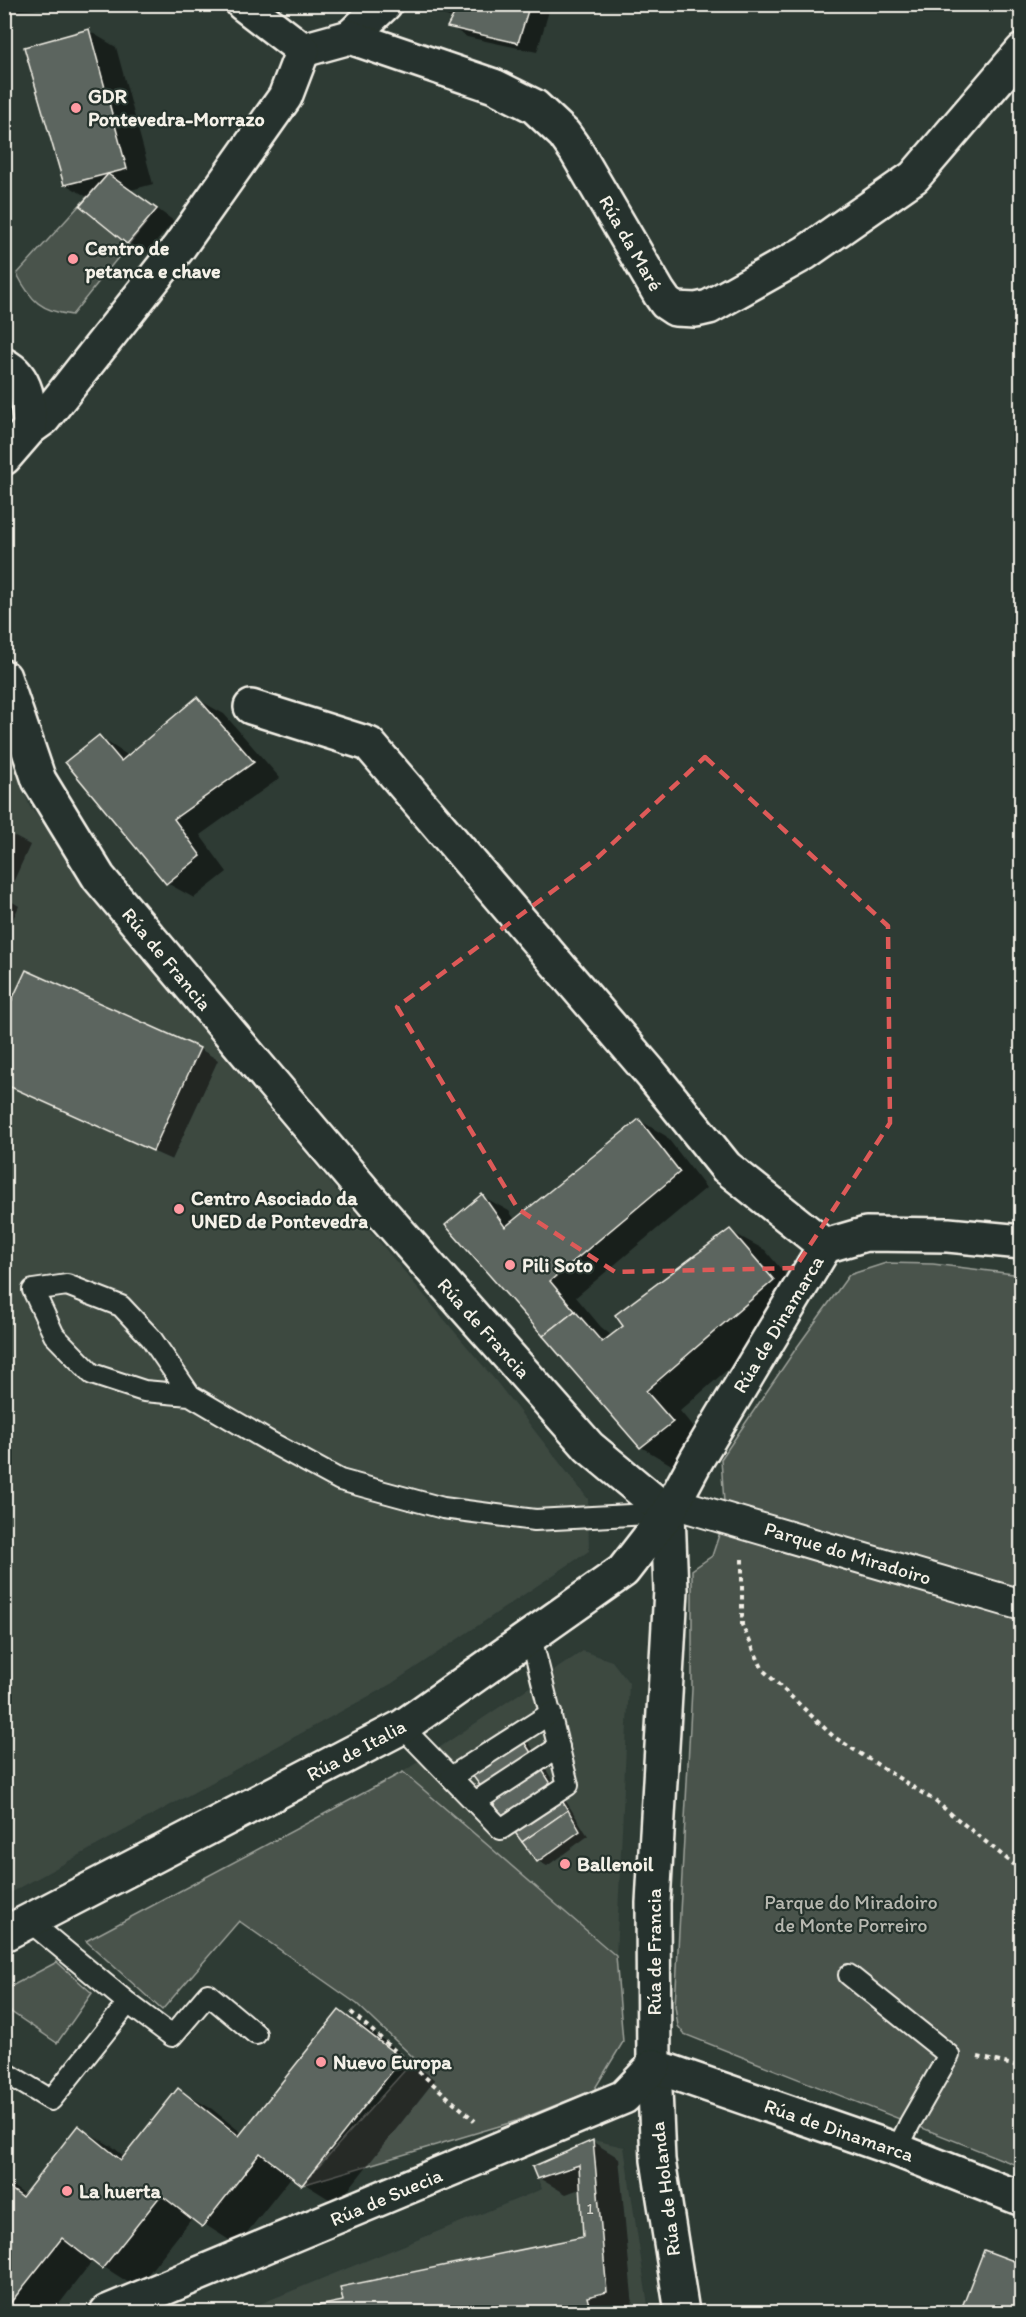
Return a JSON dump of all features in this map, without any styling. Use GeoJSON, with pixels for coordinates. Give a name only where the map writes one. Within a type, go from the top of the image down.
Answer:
{"type":"FeatureCollection","features":[{"type":"Feature","properties":{"kind":"street"},"geometry":{"type":"LineString","coordinates":[[243,4],[303,50]]}},
{"type":"Feature","properties":{"kind":"street"},"geometry":{"type":"LineString","coordinates":[[303,50],[350,38],[385,4]]}},
{"type":"Feature","properties":{"kind":"street","name":"Rúa da Maré"},"geometry":{"type":"LineString","coordinates":[[350,38],[494,86],[534,106],[564,134],[576,151],[666,303],[675,309],[685,311],[709,307],[805,253],[914,177],[1022,51]]}},
{"type":"Feature","properties":{"kind":"street"},"geometry":{"type":"LineString","coordinates":[[4,458],[30,428],[44,418],[179,247],[285,97],[303,50]]}},
{"type":"Feature","properties":{"kind":"street"},"geometry":{"type":"LineString","coordinates":[[4,364],[10,367],[22,382],[28,401],[30,428]]}},
{"type":"Feature","properties":{"kind":"street","name":"Rúa de Francia"},"geometry":{"type":"LineString","coordinates":[[4,677],[39,780],[99,879],[383,1214],[581,1438],[671,1508],[671,1590],[653,1903],[654,2066]]}},
{"type":"Feature","properties":{"kind":"street"},"geometry":{"type":"LineString","coordinates":[[252,707],[369,744],[653,1076],[726,1167],[825,1246]]}},
{"type":"Feature","properties":{"kind":"street","name":"Rúa de Dinamarca"},"geometry":{"type":"LineString","coordinates":[[671,1508],[697,1459],[825,1246],[866,1234],[948,1235],[1022,1242]]}},
{"type":"Feature","properties":{"kind":"street","name":"Parque do Miradoiro"},"geometry":{"type":"LineString","coordinates":[[671,1508],[746,1523],[1022,1605]]}},
{"type":"Feature","properties":{"kind":"street","name":"Rúa de Italia"},"geometry":{"type":"LineString","coordinates":[[17,1928],[402,1727],[623,1571],[671,1508]]}},
{"type":"Feature","properties":{"kind":"street","name":"Rúa de Dinamarca"},"geometry":{"type":"LineString","coordinates":[[654,2066],[897,2150],[1022,2199]]}},
{"type":"Feature","properties":{"kind":"street","name":"Rúa de Suecia"},"geometry":{"type":"LineString","coordinates":[[107,2313],[624,2097],[654,2066]]}},
{"type":"Feature","properties":{"kind":"street","name":"Rúa de Holanda"},"geometry":{"type":"LineString","coordinates":[[654,2066],[658,2160],[682,2313]]}},
{"type":"Feature","properties":{"kind":"lane"},"geometry":{"type":"LineString","coordinates":[[190,1395],[144,1391],[92,1374],[54,1335],[33,1290],[67,1285],[121,1306],[151,1338],[190,1395],[340,1480],[443,1508],[536,1520],[671,1508]]}},
{"type":"Feature","properties":{"kind":"lane"},"geometry":{"type":"LineString","coordinates":[[402,1727],[501,1829],[568,1785],[531,1637]]}},
{"type":"Feature","properties":{"kind":"lane"},"geometry":{"type":"LineString","coordinates":[[451,1778],[551,1713]]}},
{"type":"Feature","properties":{"kind":"lane"},"geometry":{"type":"LineString","coordinates":[[475,1802],[559,1747]]}},
{"type":"Feature","properties":{"kind":"lane"},"geometry":{"type":"LineString","coordinates":[[17,1928],[128,2003],[172,2036],[208,1994],[256,2034]]}},
{"type":"Feature","properties":{"kind":"lane"},"geometry":{"type":"LineString","coordinates":[[849,1975],[949,2055],[910,2122],[897,2150]]}},
{"type":"Feature","properties":{"kind":"lane"},"geometry":{"type":"LineString","coordinates":[[4,2078],[8,2074],[51,2100],[128,2003]]}},
{"type":"Feature","properties":{"kind":"path"},"geometry":{"type":"LineString","coordinates":[[746,1523],[741,1568],[742,1625],[763,1670],[834,1737],[935,1801],[1022,1871]]}},
{"type":"Feature","properties":{"kind":"path"},"geometry":{"type":"LineString","coordinates":[[351,2012],[480,2125]]}},
{"type":"Feature","properties":{"kind":"path"},"geometry":{"type":"LineString","coordinates":[[978,2057],[1022,2067]]}},
{"type":"Feature","properties":{"kind":"highlighted area"},"geometry":{"type":"Polygon","coordinates":[[[705,757],[888,926],[890,1123],[795,1268],[615,1272],[518,1209],[397,1007],[597,858],[705,757]]]}},
{"type":"Feature","properties":{"kind":"shaded area","name":"Centro Asociado da UNED de Pontevedra"},"geometry":{"type":"Polygon","coordinates":[[[4,743],[30,807],[210,1039],[495,1380],[588,1499],[589,1551],[391,1684],[5,1896],[4,743]]]}},
{"type":"Feature","properties":{"kind":"shaded area","name":"Ballenoil"},"geometry":{"type":"Polygon","coordinates":[[[583,1651],[612,1661],[629,1683],[616,1956],[403,1772],[583,1651]]]}},
{"type":"Feature","properties":{"kind":"shaded area"},"geometry":{"type":"Polygon","coordinates":[[[593,2140],[624,2147],[649,2312],[240,2312],[542,2189],[532,2166],[593,2140]]]}},
{"type":"Feature","properties":{"kind":"green space","name":"Centro de petanca e chave"},"geometry":{"type":"Polygon","coordinates":[[[108,174],[157,209],[72,315],[52,311],[32,298],[17,274],[108,174]]]}},
{"type":"Feature","properties":{"kind":"green space","name":"Parque do Miradoiro de Monte Porreiro"},"geometry":{"type":"Polygon","coordinates":[[[886,1263],[933,1264],[1021,1275],[1021,2167],[684,2034],[678,2026],[675,2006],[692,1689],[692,1570],[712,1556],[725,1517],[721,1459],[849,1275],[886,1263]]]}},
{"type":"Feature","properties":{"kind":"green space"},"geometry":{"type":"Polygon","coordinates":[[[403,1772],[616,1956],[623,2042],[594,2090],[516,2121],[302,2185],[415,2059],[357,2004],[239,1921],[162,2010],[86,1941],[403,1772]]]}},
{"type":"Feature","properties":{"kind":"green space"},"geometry":{"type":"Polygon","coordinates":[[[57,1962],[92,1993],[57,2043],[11,2012],[5,2019],[4,1990],[57,1962]]]}},
{"type":"Feature","properties":{"kind":"building"},"geometry":{"type":"Polygon","coordinates":[[[421,4],[530,4],[518,43],[447,27],[454,14],[421,4]]]}},
{"type":"Feature","properties":{"kind":"building","name":"GDR Pontevedra-Morrazo"},"geometry":{"type":"Polygon","coordinates":[[[89,29],[127,169],[64,185],[24,47],[89,29]]]}},
{"type":"Feature","properties":{"kind":"building"},"geometry":{"type":"Polygon","coordinates":[[[108,174],[157,209],[127,244],[80,206],[108,174]]]}},
{"type":"Feature","properties":{"kind":"building"},"geometry":{"type":"Polygon","coordinates":[[[197,697],[254,762],[174,819],[201,856],[166,884],[65,762],[99,735],[121,761],[197,697]]]}},
{"type":"Feature","properties":{"kind":"building"},"geometry":{"type":"Polygon","coordinates":[[[26,970],[200,1048],[153,1151],[4,1084],[4,1017],[26,970]]]}},
{"type":"Feature","properties":{"kind":"building"},"geometry":{"type":"Polygon","coordinates":[[[639,1119],[680,1172],[550,1281],[575,1311],[543,1336],[445,1225],[482,1194],[505,1227],[639,1119]]]}},
{"type":"Feature","properties":{"kind":"building"},"geometry":{"type":"Polygon","coordinates":[[[730,1229],[774,1280],[646,1391],[673,1422],[640,1448],[543,1336],[575,1311],[602,1342],[623,1326],[615,1315],[730,1229]]]}},
{"type":"Feature","properties":{"kind":"building"},"geometry":{"type":"Polygon","coordinates":[[[515,1728],[568,1810],[522,1842],[464,1764],[515,1728]]]}},
{"type":"Feature","properties":{"kind":"building"},"geometry":{"type":"Polygon","coordinates":[[[568,1810],[580,1831],[537,1862],[522,1842],[568,1810]]]}},
{"type":"Feature","properties":{"kind":"building"},"geometry":{"type":"Polygon","coordinates":[[[339,2010],[402,2059],[302,2185],[260,2153],[202,2227],[161,2195],[102,2269],[62,2238],[4,2311],[4,2184],[22,2197],[78,2125],[121,2160],[178,2088],[239,2136],[339,2010]]]}},
{"type":"Feature","properties":{"kind":"building"},"geometry":{"type":"Polygon","coordinates":[[[593,2140],[607,2292],[587,2297],[591,2312],[288,2312],[343,2301],[340,2287],[583,2237],[579,2165],[537,2179],[532,2167],[593,2140]]]}},
{"type":"Feature","properties":{"kind":"building"},"geometry":{"type":"Polygon","coordinates":[[[984,2250],[1022,2264],[1022,2294],[1013,2312],[960,2312],[984,2250]]]}},
{"type":"Feature","properties":{"kind":"place","name":"GDR Pontevedra-Morrazo"},"geometry":{"type":"Point","coordinates":[76,108]}},
{"type":"Feature","properties":{"kind":"place","name":"Centro de petanca e chave"},"geometry":{"type":"Point","coordinates":[73,259]}},
{"type":"Feature","properties":{"kind":"place","name":"Centro Asociado da UNED de Pontevedra"},"geometry":{"type":"Point","coordinates":[179,1209]}},
{"type":"Feature","properties":{"kind":"place","name":"Pili Soto"},"geometry":{"type":"Point","coordinates":[510,1265]}},
{"type":"Feature","properties":{"kind":"place","name":"Ballenoil"},"geometry":{"type":"Point","coordinates":[565,1864]}},
{"type":"Feature","properties":{"kind":"place","name":"Nuevo Europa"},"geometry":{"type":"Point","coordinates":[321,2062]}},
{"type":"Feature","properties":{"kind":"place","name":"La huerta"},"geometry":{"type":"Point","coordinates":[67,2191]}}]}
